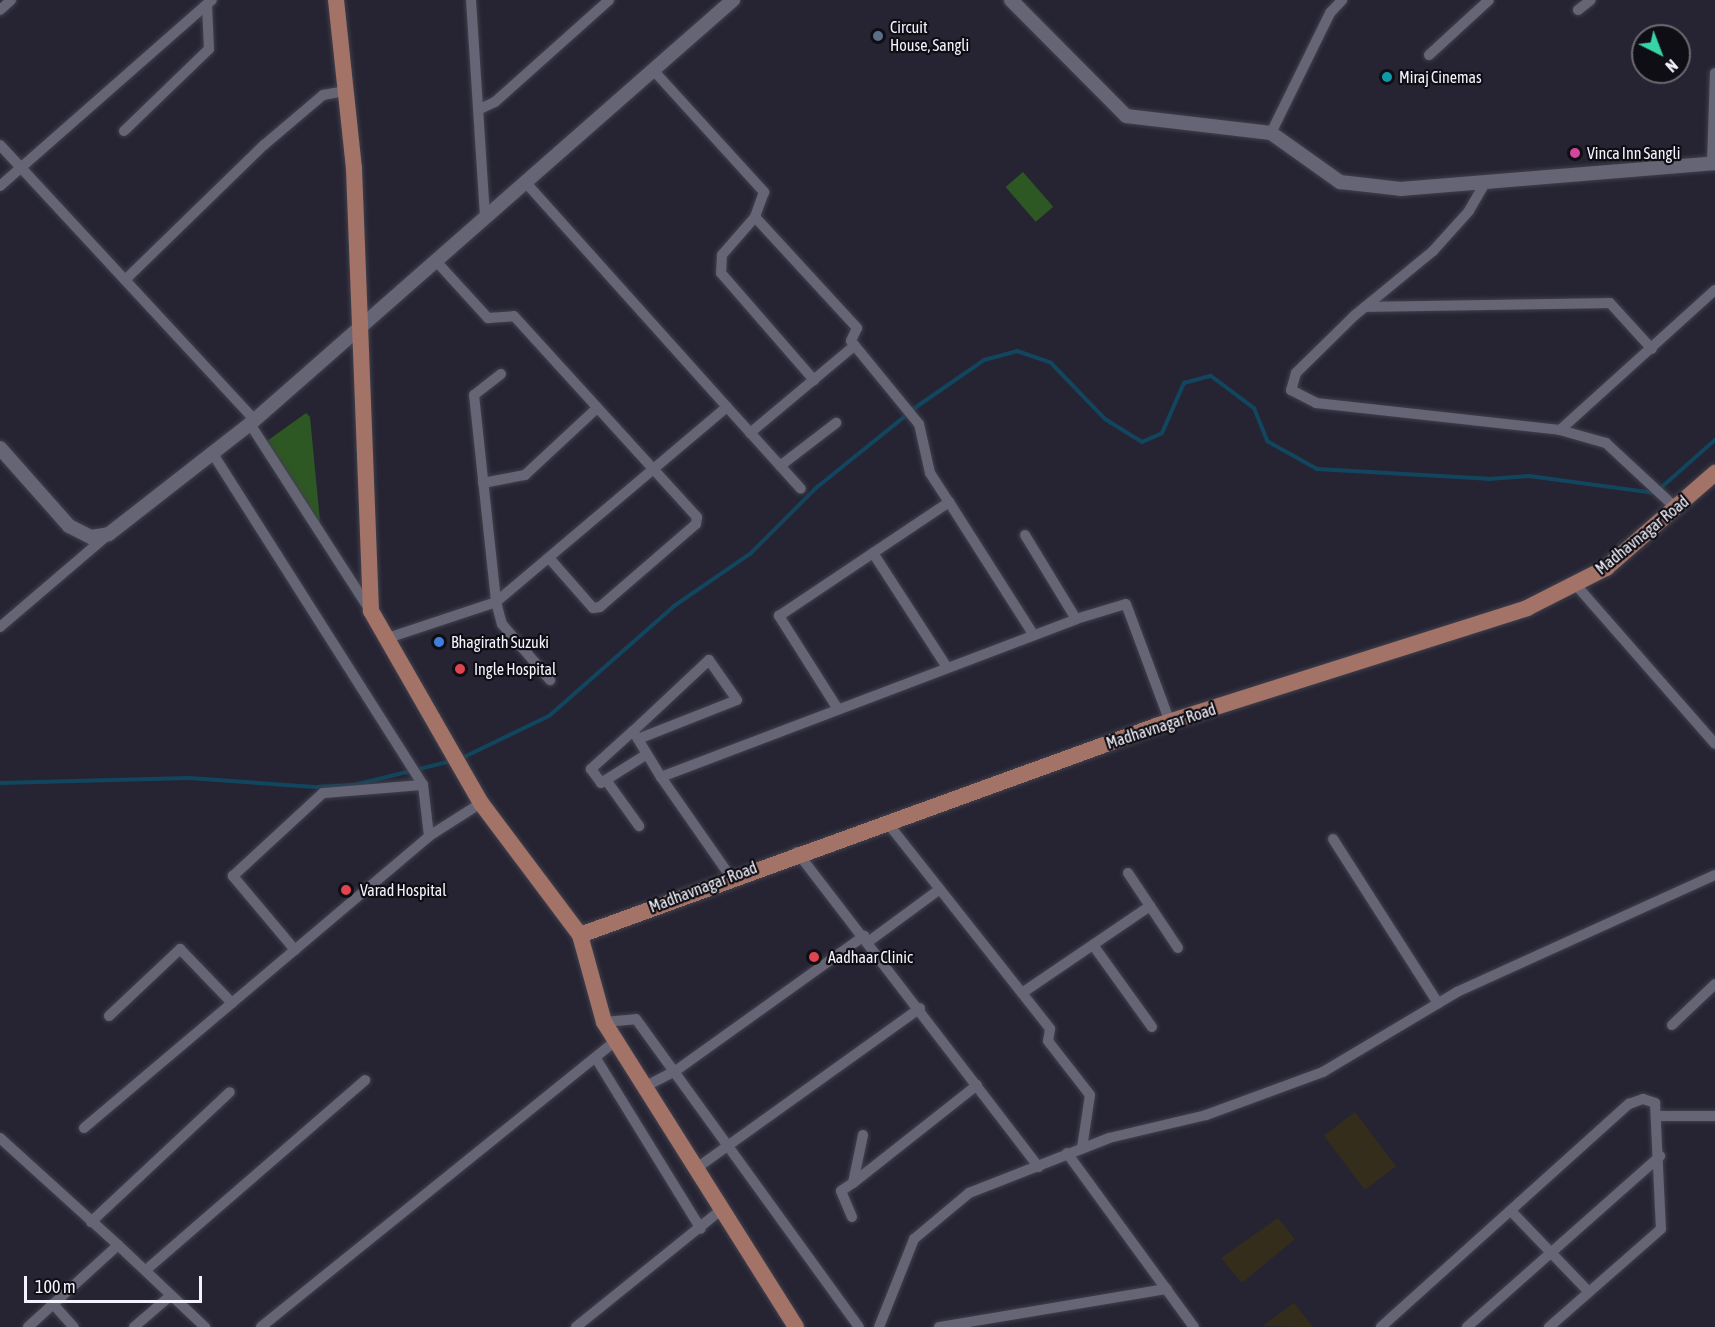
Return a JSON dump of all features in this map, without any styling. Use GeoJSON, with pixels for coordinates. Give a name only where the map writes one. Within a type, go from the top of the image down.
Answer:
{"type":"FeatureCollection","features":[{"type":"Feature","properties":{"kind":"main road"},"geometry":{"type":"LineString","coordinates":[[336,0],[363,324],[371,611],[481,803],[580,935],[604,1022],[720,1212],[796,1327]]}},
{"type":"Feature","properties":{"kind":"main road","name":"Madhavnagar Road"},"geometry":{"type":"LineString","coordinates":[[580,935],[797,852],[1170,722],[1469,628],[1576,585],[1606,567],[1715,473]]}},
{"type":"Feature","properties":{"kind":"street"},"geometry":{"type":"LineString","coordinates":[[0,10],[11,0]]}},
{"type":"Feature","properties":{"kind":"street"},"geometry":{"type":"LineString","coordinates":[[471,0],[482,108],[485,218]]}},
{"type":"Feature","properties":{"kind":"street"},"geometry":{"type":"LineString","coordinates":[[482,108],[495,102],[609,0]]}},
{"type":"Feature","properties":{"kind":"street"},"geometry":{"type":"LineString","coordinates":[[0,627],[109,534],[253,422],[733,0]]}},
{"type":"Feature","properties":{"kind":"street"},"geometry":{"type":"LineString","coordinates":[[1011,0],[1126,116],[1271,133],[1340,182],[1372,189],[1485,183],[1714,163],[1715,73]]}},
{"type":"Feature","properties":{"kind":"street"},"geometry":{"type":"LineString","coordinates":[[1271,133],[1330,13],[1342,0]]}},
{"type":"Feature","properties":{"kind":"street"},"geometry":{"type":"LineString","coordinates":[[1429,55],[1489,0]]}},
{"type":"Feature","properties":{"kind":"street"},"geometry":{"type":"LineString","coordinates":[[1578,10],[1591,0]]}},
{"type":"Feature","properties":{"kind":"street"},"geometry":{"type":"LineString","coordinates":[[124,131],[209,49],[210,2]]}},
{"type":"Feature","properties":{"kind":"street"},"geometry":{"type":"LineString","coordinates":[[0,186],[210,2]]}},
{"type":"Feature","properties":{"kind":"street"},"geometry":{"type":"LineString","coordinates":[[654,71],[764,192],[755,217],[722,255],[720,273],[814,380]]}},
{"type":"Feature","properties":{"kind":"street"},"geometry":{"type":"LineString","coordinates":[[125,280],[264,145],[323,95],[345,91]]}},
{"type":"Feature","properties":{"kind":"street"},"geometry":{"type":"LineString","coordinates":[[0,145],[253,422],[371,611]]}},
{"type":"Feature","properties":{"kind":"street"},"geometry":{"type":"LineString","coordinates":[[526,183],[801,489]]}},
{"type":"Feature","properties":{"kind":"street"},"geometry":{"type":"LineString","coordinates":[[1485,183],[1469,211],[1433,251],[1365,307],[1296,373],[1291,390],[1316,403],[1560,430],[1616,448],[1676,508]]}},
{"type":"Feature","properties":{"kind":"street"},"geometry":{"type":"LineString","coordinates":[[750,433],[854,346],[857,328],[755,217]]}},
{"type":"Feature","properties":{"kind":"street"},"geometry":{"type":"LineString","coordinates":[[435,260],[488,318],[514,316],[697,517],[696,524],[606,603],[593,608],[549,558]]}},
{"type":"Feature","properties":{"kind":"street"},"geometry":{"type":"LineString","coordinates":[[1560,430],[1715,290]]}},
{"type":"Feature","properties":{"kind":"street"},"geometry":{"type":"LineString","coordinates":[[1365,307],[1610,303],[1652,349]]}},
{"type":"Feature","properties":{"kind":"street"},"geometry":{"type":"LineString","coordinates":[[854,346],[919,424],[930,473],[1033,634]]}},
{"type":"Feature","properties":{"kind":"street"},"geometry":{"type":"LineString","coordinates":[[501,374],[474,395],[496,602],[501,624],[550,680]]}},
{"type":"Feature","properties":{"kind":"street"},"geometry":{"type":"LineString","coordinates":[[483,483],[525,475],[597,408]]}},
{"type":"Feature","properties":{"kind":"street"},"geometry":{"type":"LineString","coordinates":[[385,639],[496,602],[727,408]]}},
{"type":"Feature","properties":{"kind":"street"},"geometry":{"type":"LineString","coordinates":[[780,465],[836,423]]}},
{"type":"Feature","properties":{"kind":"street"},"geometry":{"type":"LineString","coordinates":[[1,450],[69,526],[91,537],[109,534]]}},
{"type":"Feature","properties":{"kind":"street"},"geometry":{"type":"LineString","coordinates":[[213,454],[423,785],[429,836]]}},
{"type":"Feature","properties":{"kind":"street"},"geometry":{"type":"LineString","coordinates":[[836,706],[778,616],[949,502]]}},
{"type":"Feature","properties":{"kind":"street"},"geometry":{"type":"LineString","coordinates":[[1025,535],[1076,619]]}},
{"type":"Feature","properties":{"kind":"street"},"geometry":{"type":"LineString","coordinates":[[873,553],[946,666]]}},
{"type":"Feature","properties":{"kind":"street"},"geometry":{"type":"LineString","coordinates":[[1576,585],[1715,744]]}},
{"type":"Feature","properties":{"kind":"street"},"geometry":{"type":"LineString","coordinates":[[662,777],[836,706],[1033,634],[1126,604],[1170,722]]}},
{"type":"Feature","properties":{"kind":"street"},"geometry":{"type":"LineString","coordinates":[[635,735],[737,700],[710,660],[635,735],[591,769],[601,783],[647,754]]}},
{"type":"Feature","properties":{"kind":"street"},"geometry":{"type":"LineString","coordinates":[[635,735],[730,876]]}},
{"type":"Feature","properties":{"kind":"street"},"geometry":{"type":"LineString","coordinates":[[606,780],[639,826]]}},
{"type":"Feature","properties":{"kind":"street"},"geometry":{"type":"LineString","coordinates":[[295,950],[233,876],[323,793],[423,785]]}},
{"type":"Feature","properties":{"kind":"street"},"geometry":{"type":"LineString","coordinates":[[84,1128],[429,836],[481,803]]}},
{"type":"Feature","properties":{"kind":"street"},"geometry":{"type":"LineString","coordinates":[[886,821],[1050,1029],[1048,1041],[1090,1095],[1082,1148]]}},
{"type":"Feature","properties":{"kind":"street"},"geometry":{"type":"LineString","coordinates":[[1333,839],[1438,1003]]}},
{"type":"Feature","properties":{"kind":"street"},"geometry":{"type":"LineString","coordinates":[[797,852],[920,1008],[1039,1167]]}},
{"type":"Feature","properties":{"kind":"street"},"geometry":{"type":"LineString","coordinates":[[1128,873],[1178,948]]}},
{"type":"Feature","properties":{"kind":"street"},"geometry":{"type":"LineString","coordinates":[[879,1327],[914,1239],[940,1213],[1005,1176],[1039,1167],[1082,1148],[1206,1115],[1323,1072],[1438,1003],[1715,875]]}},
{"type":"Feature","properties":{"kind":"street"},"geometry":{"type":"LineString","coordinates":[[644,1087],[674,1072],[940,889]]}},
{"type":"Feature","properties":{"kind":"street"},"geometry":{"type":"LineString","coordinates":[[1022,993],[1150,906]]}},
{"type":"Feature","properties":{"kind":"street"},"geometry":{"type":"LineString","coordinates":[[1093,945],[1152,1027]]}},
{"type":"Feature","properties":{"kind":"street"},"geometry":{"type":"LineString","coordinates":[[109,1016],[180,950],[232,1003]]}},
{"type":"Feature","properties":{"kind":"street"},"geometry":{"type":"LineString","coordinates":[[1672,1025],[1715,984]]}},
{"type":"Feature","properties":{"kind":"street"},"geometry":{"type":"LineString","coordinates":[[694,1170],[920,1008]]}},
{"type":"Feature","properties":{"kind":"street"},"geometry":{"type":"LineString","coordinates":[[604,1022],[636,1020],[730,1146],[859,1327]]}},
{"type":"Feature","properties":{"kind":"street"},"geometry":{"type":"LineString","coordinates":[[261,1327],[597,1060],[616,1041]]}},
{"type":"Feature","properties":{"kind":"street"},"geometry":{"type":"LineString","coordinates":[[597,1060],[701,1229]]}},
{"type":"Feature","properties":{"kind":"street"},"geometry":{"type":"LineString","coordinates":[[146,1270],[365,1080]]}},
{"type":"Feature","properties":{"kind":"street"},"geometry":{"type":"LineString","coordinates":[[852,1217],[841,1191],[977,1085]]}},
{"type":"Feature","properties":{"kind":"street"},"geometry":{"type":"LineString","coordinates":[[91,1222],[230,1092]]}},
{"type":"Feature","properties":{"kind":"street"},"geometry":{"type":"LineString","coordinates":[[1381,1327],[1629,1104],[1643,1099],[1655,1103],[1661,1229],[1549,1327]]}},
{"type":"Feature","properties":{"kind":"street"},"geometry":{"type":"LineString","coordinates":[[1656,1116],[1715,1116]]}},
{"type":"Feature","properties":{"kind":"street"},"geometry":{"type":"LineString","coordinates":[[853,1182],[863,1135]]}},
{"type":"Feature","properties":{"kind":"street"},"geometry":{"type":"LineString","coordinates":[[0,1138],[146,1270],[170,1296],[205,1327]]}},
{"type":"Feature","properties":{"kind":"street"},"geometry":{"type":"LineString","coordinates":[[1067,1153],[1194,1327]]}},
{"type":"Feature","properties":{"kind":"street"},"geometry":{"type":"LineString","coordinates":[[1467,1327],[1659,1155]]}},
{"type":"Feature","properties":{"kind":"street"},"geometry":{"type":"LineString","coordinates":[[1510,1211],[1589,1292]]}},
{"type":"Feature","properties":{"kind":"street"},"geometry":{"type":"LineString","coordinates":[[576,1327],[720,1212]]}},
{"type":"Feature","properties":{"kind":"street"},"geometry":{"type":"LineString","coordinates":[[28,1327],[118,1245]]}},
{"type":"Feature","properties":{"kind":"street"},"geometry":{"type":"LineString","coordinates":[[939,1327],[1167,1289]]}},
{"type":"Feature","properties":{"kind":"street"},"geometry":{"type":"LineString","coordinates":[[134,1327],[170,1296]]}},
{"type":"Feature","properties":{"kind":"street"},"geometry":{"type":"LineString","coordinates":[[53,1304],[74,1327]]}},
{"type":"Feature","properties":{"kind":"shaded area"},"geometry":{"type":"Polygon","coordinates":[[[1355,1112],[1396,1166],[1365,1190],[1324,1135],[1355,1112]]]}},
{"type":"Feature","properties":{"kind":"shaded area"},"geometry":{"type":"Polygon","coordinates":[[[1278,1218],[1295,1239],[1242,1283],[1221,1258],[1278,1218]]]}},
{"type":"Feature","properties":{"kind":"shaded area"},"geometry":{"type":"Polygon","coordinates":[[[1294,1303],[1313,1327],[1262,1326],[1294,1303]]]}},
{"type":"Feature","properties":{"kind":"green space"},"geometry":{"type":"Polygon","coordinates":[[[1023,172],[1053,207],[1036,222],[1006,187],[1023,172]]]}},
{"type":"Feature","properties":{"kind":"green space"},"geometry":{"type":"Polygon","coordinates":[[[306,413],[310,417],[321,532],[267,441],[306,413]]]}},
{"type":"Feature","properties":{"kind":"waterway"},"geometry":{"type":"LineString","coordinates":[[462,758],[549,716],[674,606],[751,553],[816,488],[919,405],[984,360],[1017,351],[1051,363],[1105,419],[1142,442],[1162,433],[1184,383],[1211,376],[1254,408],[1267,441],[1317,469],[1488,479],[1529,476],[1655,493],[1715,440]]}},
{"type":"Feature","properties":{"kind":"waterway"},"geometry":{"type":"LineString","coordinates":[[0,783],[189,778],[315,787],[354,785],[452,761]]}},
{"type":"Feature","properties":{"kind":"place","name":"Circuit House, Sangli"},"geometry":{"type":"Point","coordinates":[878,36]}},
{"type":"Feature","properties":{"kind":"place","name":"Miraj Cinemas"},"geometry":{"type":"Point","coordinates":[1387,77]}},
{"type":"Feature","properties":{"kind":"place","name":"Vinca Inn Sangli"},"geometry":{"type":"Point","coordinates":[1575,153]}},
{"type":"Feature","properties":{"kind":"place","name":"Bhagirath Suzuki"},"geometry":{"type":"Point","coordinates":[439,642]}},
{"type":"Feature","properties":{"kind":"place","name":"Ingle Hospital"},"geometry":{"type":"Point","coordinates":[460,669]}},
{"type":"Feature","properties":{"kind":"place","name":"Varad Hospital"},"geometry":{"type":"Point","coordinates":[346,890]}},
{"type":"Feature","properties":{"kind":"place","name":"Aadhaar Clinic"},"geometry":{"type":"Point","coordinates":[814,957]}}]}
